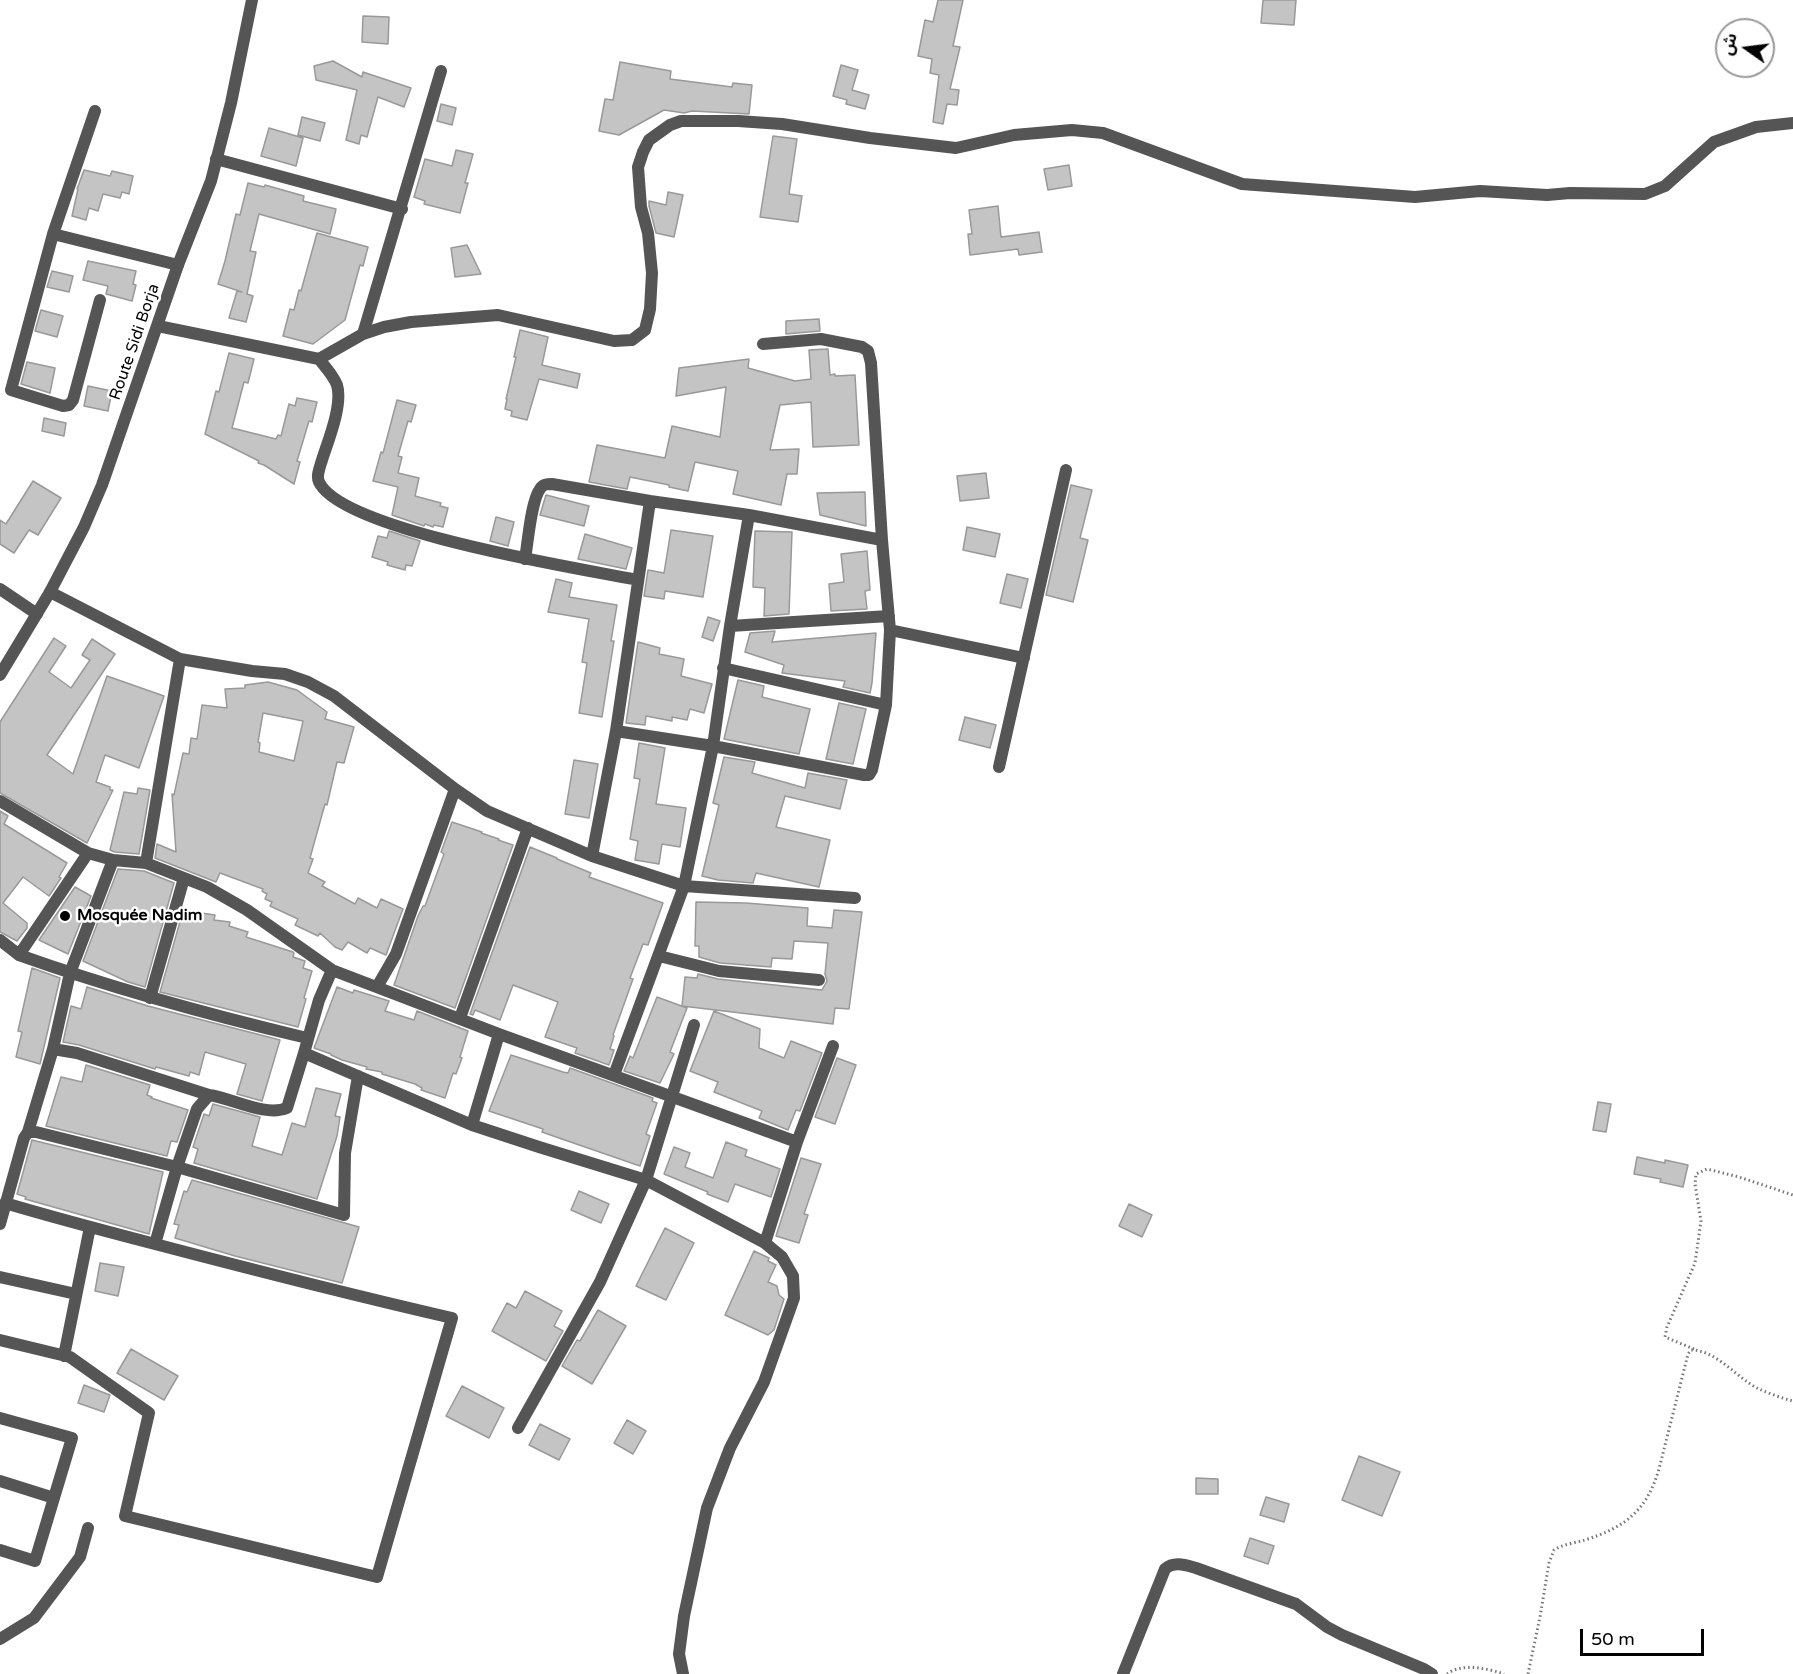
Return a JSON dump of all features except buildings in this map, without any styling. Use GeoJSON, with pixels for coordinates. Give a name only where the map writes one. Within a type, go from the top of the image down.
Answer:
{"type":"FeatureCollection","features":[{"type":"Feature","properties":{"kind":"street","name":"Route Sidi Borja"},"geometry":{"type":"LineString","coordinates":[[0,675],[50,592],[84,527],[102,485],[178,265],[211,181],[231,103],[252,0]]}},
{"type":"Feature","properties":{"kind":"street"},"geometry":{"type":"LineString","coordinates":[[363,334],[441,71]]}},
{"type":"Feature","properties":{"kind":"street"},"geometry":{"type":"LineString","coordinates":[[95,111],[53,234],[11,390],[63,406],[69,405],[73,399],[100,300]]}},
{"type":"Feature","properties":{"kind":"street"},"geometry":{"type":"LineString","coordinates":[[319,359],[363,334],[384,327],[411,322],[498,315],[614,341],[632,340],[645,330],[650,309],[651,282],[648,233],[641,207],[638,167],[650,140],[670,125],[681,121],[782,124],[870,138],[956,148],[1014,135],[1072,130],[1102,133],[1242,184],[1415,197],[1480,191],[1547,195],[1645,194],[1665,186],[1714,142],[1756,127],[1793,123]]}},
{"type":"Feature","properties":{"kind":"street"},"geometry":{"type":"LineString","coordinates":[[216,159],[402,208]]}},
{"type":"Feature","properties":{"kind":"street"},"geometry":{"type":"LineString","coordinates":[[53,234],[178,265]]}},
{"type":"Feature","properties":{"kind":"street"},"geometry":{"type":"LineString","coordinates":[[158,326],[319,359],[333,376],[339,394],[319,470],[319,482],[327,492],[344,504],[386,524],[451,542],[638,580]]}},
{"type":"Feature","properties":{"kind":"street"},"geometry":{"type":"LineString","coordinates":[[616,731],[713,746],[864,775],[869,775],[872,770],[886,705],[890,630],[882,540],[872,363],[867,351],[862,347],[821,339],[763,344]]}},
{"type":"Feature","properties":{"kind":"street"},"geometry":{"type":"LineString","coordinates":[[999,768],[1066,470]]}},
{"type":"Feature","properties":{"kind":"street"},"geometry":{"type":"LineString","coordinates":[[525,558],[535,498],[544,485],[552,484],[749,515],[882,540]]}},
{"type":"Feature","properties":{"kind":"street"},"geometry":{"type":"LineString","coordinates":[[592,856],[616,731],[650,501]]}},
{"type":"Feature","properties":{"kind":"street"},"geometry":{"type":"LineString","coordinates":[[614,1075],[684,886],[713,746],[723,668],[749,515]]}},
{"type":"Feature","properties":{"kind":"street"},"geometry":{"type":"LineString","coordinates":[[0,590],[37,614]]}},
{"type":"Feature","properties":{"kind":"street"},"geometry":{"type":"LineString","coordinates":[[50,592],[180,659],[285,674],[308,682],[334,696],[487,811],[592,856],[684,886],[855,898]]}},
{"type":"Feature","properties":{"kind":"street"},"geometry":{"type":"LineString","coordinates":[[730,626],[889,616]]}},
{"type":"Feature","properties":{"kind":"street"},"geometry":{"type":"LineString","coordinates":[[890,630],[1024,658]]}},
{"type":"Feature","properties":{"kind":"street"},"geometry":{"type":"LineString","coordinates":[[146,863],[180,659]]}},
{"type":"Feature","properties":{"kind":"street"},"geometry":{"type":"LineString","coordinates":[[723,668],[886,705]]}},
{"type":"Feature","properties":{"kind":"street"},"geometry":{"type":"LineString","coordinates":[[377,987],[396,954],[455,789]]}},
{"type":"Feature","properties":{"kind":"street"},"geometry":{"type":"LineString","coordinates":[[0,801],[88,854],[113,860],[146,863],[207,887],[248,910],[332,970],[499,1034],[797,1142]]}},
{"type":"Feature","properties":{"kind":"street"},"geometry":{"type":"LineString","coordinates":[[460,1018],[528,828]]}},
{"type":"Feature","properties":{"kind":"street"},"geometry":{"type":"LineString","coordinates":[[19,955],[88,854]]}},
{"type":"Feature","properties":{"kind":"street"},"geometry":{"type":"LineString","coordinates":[[0,1224],[24,1138],[28,1132],[53,1049],[70,973],[113,860]]}},
{"type":"Feature","properties":{"kind":"street"},"geometry":{"type":"LineString","coordinates":[[150,998],[184,878]]}},
{"type":"Feature","properties":{"kind":"street"},"geometry":{"type":"LineString","coordinates":[[0,940],[19,955],[70,973],[213,1016],[307,1038]]}},
{"type":"Feature","properties":{"kind":"street"},"geometry":{"type":"LineString","coordinates":[[658,956],[719,971],[819,980]]}},
{"type":"Feature","properties":{"kind":"street"},"geometry":{"type":"LineString","coordinates":[[53,1049],[76,1053],[209,1095],[279,1111],[287,1108],[319,1000],[332,970]]}},
{"type":"Feature","properties":{"kind":"street"},"geometry":{"type":"LineString","coordinates":[[518,1428],[600,1282],[646,1180],[694,1025]]}},
{"type":"Feature","properties":{"kind":"street"},"geometry":{"type":"LineString","coordinates":[[472,1125],[499,1034]]}},
{"type":"Feature","properties":{"kind":"street"},"geometry":{"type":"LineString","coordinates":[[765,1243],[797,1142],[834,1046]]}},
{"type":"Feature","properties":{"kind":"street"},"geometry":{"type":"LineString","coordinates":[[304,1053],[472,1125],[646,1180],[765,1243],[782,1257],[793,1276],[794,1298],[764,1382],[730,1448],[707,1508],[684,1616],[680,1654],[683,1674]]}},
{"type":"Feature","properties":{"kind":"street"},"geometry":{"type":"LineString","coordinates":[[28,1132],[36,1132],[177,1167],[344,1215],[345,1153],[358,1076]]}},
{"type":"Feature","properties":{"kind":"street"},"geometry":{"type":"LineString","coordinates":[[155,1244],[177,1167],[198,1106],[209,1095]]}},
{"type":"Feature","properties":{"kind":"street"},"geometry":{"type":"LineString","coordinates":[[0,1340],[70,1357],[149,1413],[125,1516],[377,1577],[452,1317],[334,1290],[6,1203]]}},
{"type":"Feature","properties":{"kind":"street"},"geometry":{"type":"LineString","coordinates":[[64,1356],[90,1227]]}},
{"type":"Feature","properties":{"kind":"street"},"geometry":{"type":"LineString","coordinates":[[0,1277],[76,1294]]}},
{"type":"Feature","properties":{"kind":"street"},"geometry":{"type":"LineString","coordinates":[[0,1418],[72,1438],[35,1561],[0,1550]]}},
{"type":"Feature","properties":{"kind":"street"},"geometry":{"type":"LineString","coordinates":[[0,1481],[54,1498]]}},
{"type":"Feature","properties":{"kind":"street"},"geometry":{"type":"LineString","coordinates":[[0,1639],[34,1618],[80,1557],[88,1528]]}},
{"type":"Feature","properties":{"kind":"street"},"geometry":{"type":"LineString","coordinates":[[1123,1674],[1165,1569],[1170,1564],[1179,1564],[1296,1604],[1342,1635],[1432,1674]]}},
{"type":"Feature","properties":{"kind":"path"},"geometry":{"type":"LineString","coordinates":[[1793,1195],[1707,1169],[1696,1174],[1695,1184],[1701,1221],[1695,1263],[1667,1327],[1665,1337],[1716,1359],[1756,1387],[1793,1401]]}},
{"type":"Feature","properties":{"kind":"path"},"geometry":{"type":"LineString","coordinates":[[1528,1674],[1549,1563],[1554,1550],[1604,1533],[1637,1513],[1644,1504],[1659,1469],[1688,1354],[1696,1350]]}},
{"type":"Feature","properties":{"kind":"path"},"geometry":{"type":"LineString","coordinates":[[1447,1674],[1453,1670],[1469,1668],[1503,1674]]}},
{"type":"Feature","properties":{"kind":"place","name":"Mosquée Nadim"},"geometry":{"type":"Point","coordinates":[65,916]}}]}
